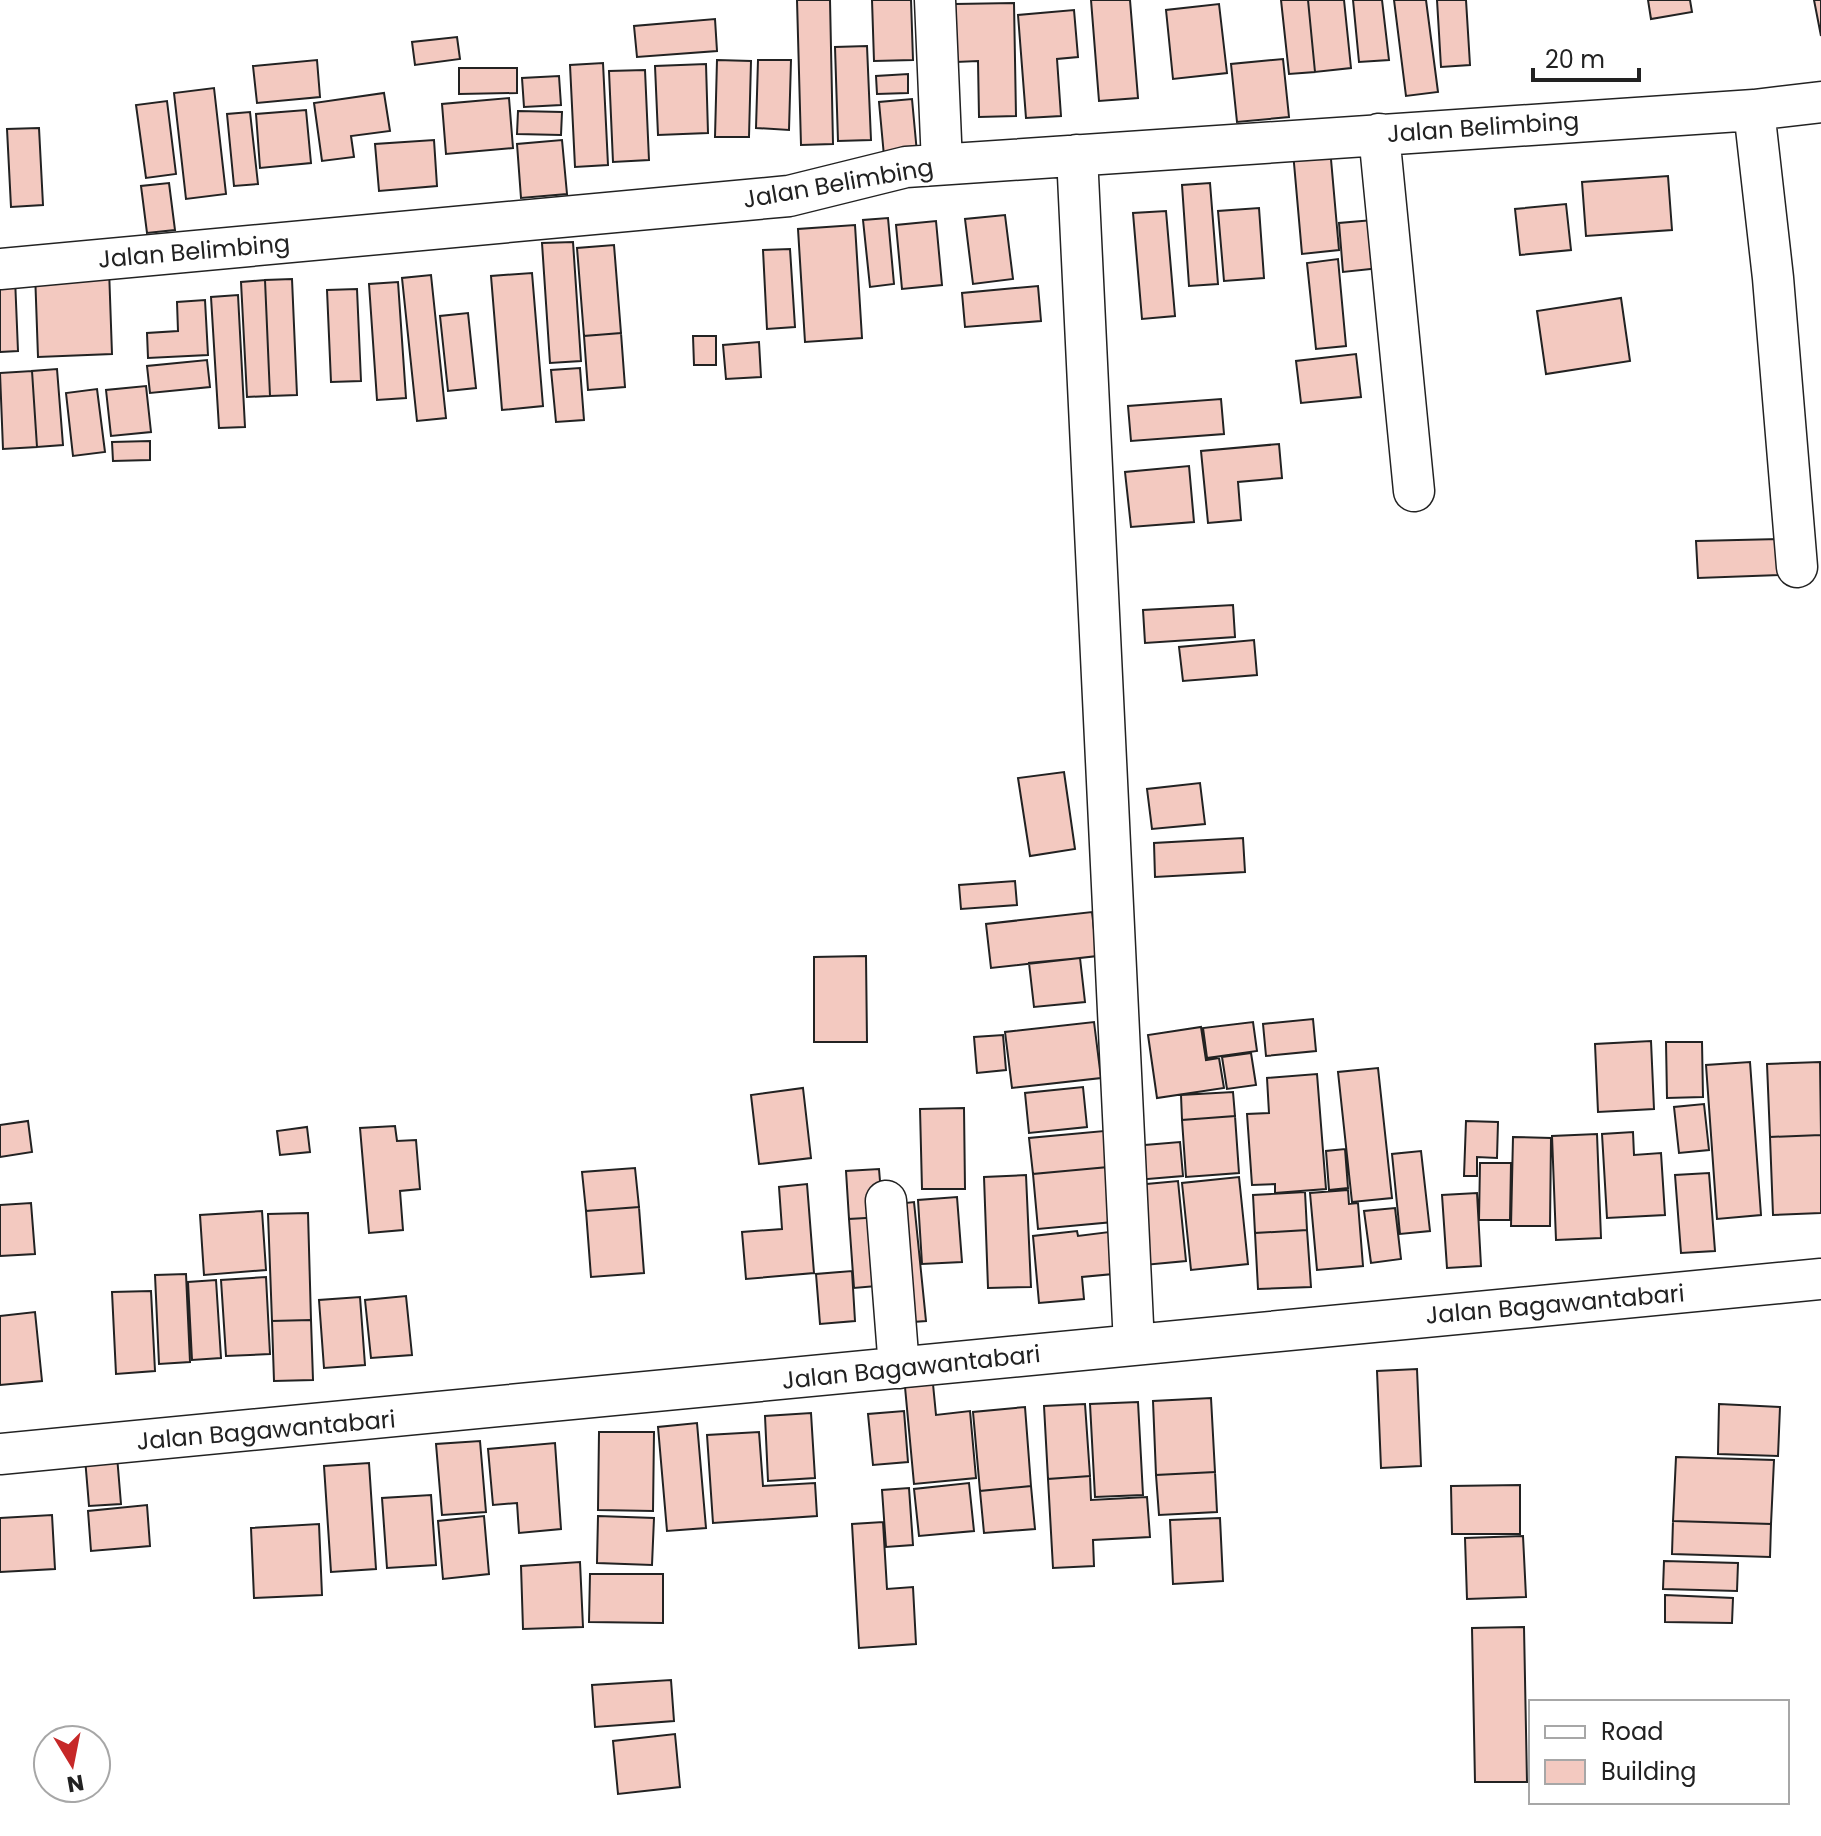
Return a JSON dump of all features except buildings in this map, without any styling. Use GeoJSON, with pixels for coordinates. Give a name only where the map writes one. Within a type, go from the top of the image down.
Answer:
{"type":"FeatureCollection","features":[{"type":"Feature","properties":{"kind":"street"},"geometry":{"type":"LineString","coordinates":[[935,0],[942,164]]}},
{"type":"Feature","properties":{"kind":"street","name":"Jalan Belimbing"},"geometry":{"type":"LineString","coordinates":[[0,269],[789,196],[906,167],[1754,110],[1821,102]]}},
{"type":"Feature","properties":{"kind":"street"},"geometry":{"type":"LineString","coordinates":[[1754,110],[1775,305],[1797,567]]}},
{"type":"Feature","properties":{"kind":"street"},"geometry":{"type":"LineString","coordinates":[[1379,134],[1414,491]]}},
{"type":"Feature","properties":{"kind":"street"},"geometry":{"type":"LineString","coordinates":[[1077,155],[1134,1345]]}},
{"type":"Feature","properties":{"kind":"street"},"geometry":{"type":"LineString","coordinates":[[886,1201],[899,1368]]}},
{"type":"Feature","properties":{"kind":"street","name":"Jalan Bagawantabari"},"geometry":{"type":"LineString","coordinates":[[0,1454],[1821,1279]]}}]}
